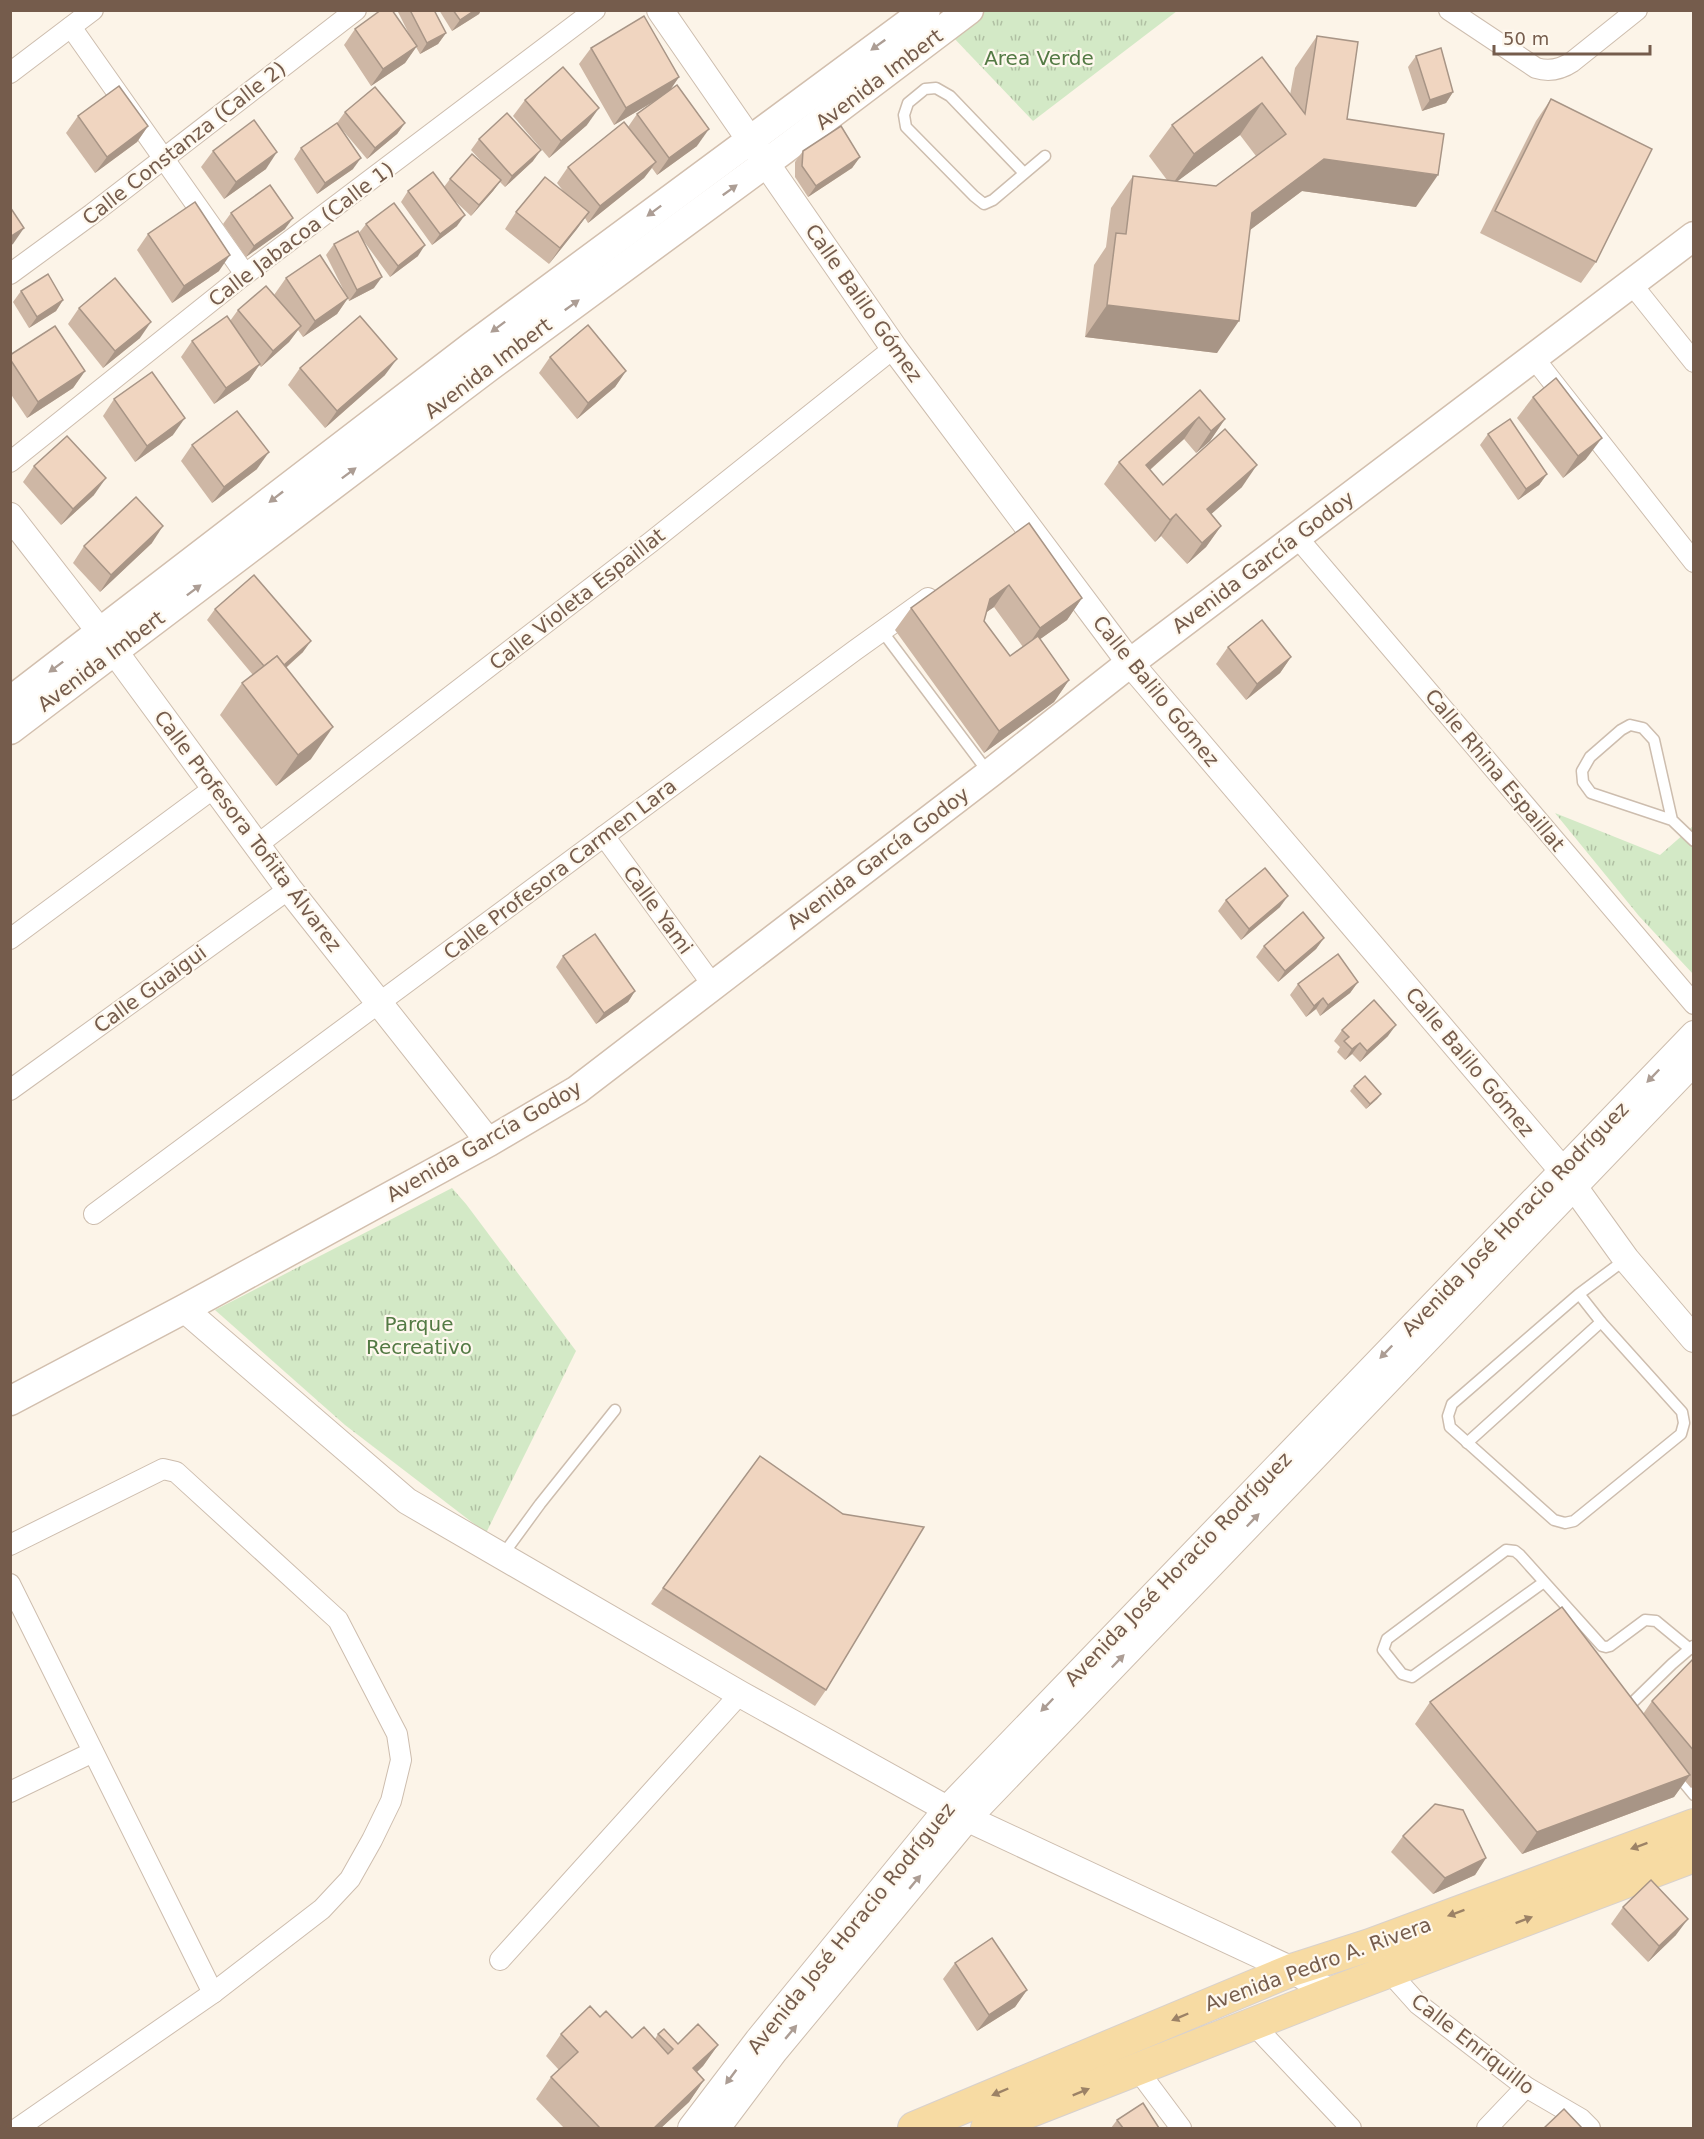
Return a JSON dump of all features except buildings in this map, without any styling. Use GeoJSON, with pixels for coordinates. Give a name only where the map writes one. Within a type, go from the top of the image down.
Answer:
{"type":"FeatureCollection","features":[{"type":"Feature","properties":{"kind":"main road","name":"Avenida Imbert"},"geometry":{"type":"LineString","coordinates":[[10,730],[107,642],[481,356],[751,140],[926,10]]}},
{"type":"Feature","properties":{"kind":"main road","name":"Avenida Imbert"},"geometry":{"type":"LineString","coordinates":[[481,356],[766,164],[969,10]]}},
{"type":"Feature","properties":{"kind":"main road","name":"Avenida García Godoy"},"geometry":{"type":"LineString","coordinates":[[10,1401],[184,1309],[489,1142],[577,1090],[1296,536],[1694,236]]}},
{"type":"Feature","properties":{"kind":"main road","name":"Avenida Imbert"},"geometry":{"type":"LineString","coordinates":[[10,700],[107,642]]}},
{"type":"Feature","properties":{"kind":"main road","name":"Avenida Pedro A. Rivera"},"geometry":{"type":"LineString","coordinates":[[914,2128],[1292,1970],[1370,1945],[1694,1825]]}},
{"type":"Feature","properties":{"kind":"main road","name":"Avenida Pedro A. Rivera"},"geometry":{"type":"LineString","coordinates":[[987,2128],[1332,1993],[1694,1856]]}},
{"type":"Feature","properties":{"kind":"street"},"geometry":{"type":"LineString","coordinates":[[10,73],[93,10]]}},
{"type":"Feature","properties":{"kind":"street","name":"Calle Constanza (Calle 2)"},"geometry":{"type":"LineString","coordinates":[[10,274],[356,10]]}},
{"type":"Feature","properties":{"kind":"street","name":"Calle Jabacoa (Calle 1)"},"geometry":{"type":"LineString","coordinates":[[10,462],[245,274],[595,10]]}},
{"type":"Feature","properties":{"kind":"street","name":"Calle Balilo Gómez"},"geometry":{"type":"LineString","coordinates":[[660,10],[894,348],[1018,534],[1568,1178],[1626,1258],[1694,1339]]}},
{"type":"Feature","properties":{"kind":"street"},"geometry":{"type":"LineString","coordinates":[[1449,10],[1536,68],[1544,70],[1563,68],[1637,10]]}},
{"type":"Feature","properties":{"kind":"street"},"geometry":{"type":"LineString","coordinates":[[71,27],[245,274]]}},
{"type":"Feature","properties":{"kind":"street"},"geometry":{"type":"LineString","coordinates":[[1630,282],[1694,362]]}},
{"type":"Feature","properties":{"kind":"street","name":"Calle Violeta Espaillat"},"geometry":{"type":"LineString","coordinates":[[257,845],[651,542],[894,348]]}},
{"type":"Feature","properties":{"kind":"street"},"geometry":{"type":"LineString","coordinates":[[1533,357],[1694,562]]}},
{"type":"Feature","properties":{"kind":"street","name":"Calle Profesora Toñita Álvarez"},"geometry":{"type":"LineString","coordinates":[[10,516],[107,642],[289,889],[489,1142]]}},
{"type":"Feature","properties":{"kind":"street","name":"Calle Rhina Espaillat"},"geometry":{"type":"LineString","coordinates":[[1296,536],[1694,1004]]}},
{"type":"Feature","properties":{"kind":"street","name":"Calle Profesora Carmen Lara"},"geometry":{"type":"LineString","coordinates":[[94,1214],[941,589]]}},
{"type":"Feature","properties":{"kind":"street"},"geometry":{"type":"LineString","coordinates":[[10,939],[214,788]]}},
{"type":"Feature","properties":{"kind":"street","name":"Calle Yami"},"geometry":{"type":"LineString","coordinates":[[604,836],[712,984]]}},
{"type":"Feature","properties":{"kind":"street","name":"Calle Guaigui"},"geometry":{"type":"LineString","coordinates":[[10,1090],[289,889]]}},
{"type":"Feature","properties":{"kind":"street","name":"Avenida José Horacio Rodríguez"},"geometry":{"type":"LineString","coordinates":[[691,2128],[758,2040],[957,1814],[1568,1178],[1694,1034]]}},
{"type":"Feature","properties":{"kind":"street","name":"Avenida José Horacio Rodríguez"},"geometry":{"type":"LineString","coordinates":[[1568,1178],[1694,1062]]}},
{"type":"Feature","properties":{"kind":"street"},"geometry":{"type":"LineString","coordinates":[[184,1309],[406,1501],[740,1695],[957,1814],[1292,1970],[1332,1993]]}},
{"type":"Feature","properties":{"kind":"street"},"geometry":{"type":"LineString","coordinates":[[10,1545],[163,1469],[176,1472],[338,1620],[397,1734],[401,1760],[391,1801],[372,1840],[350,1879],[322,1909],[213,1993],[18,2128]]}},
{"type":"Feature","properties":{"kind":"street"},"geometry":{"type":"LineString","coordinates":[[10,1584],[213,1993]]}},
{"type":"Feature","properties":{"kind":"street"},"geometry":{"type":"LineString","coordinates":[[500,1960],[740,1695]]}},
{"type":"Feature","properties":{"kind":"street"},"geometry":{"type":"LineString","coordinates":[[10,1792],[93,1752]]}},
{"type":"Feature","properties":{"kind":"street","name":"Avenida José Horacio Rodríguez"},"geometry":{"type":"LineString","coordinates":[[717,2128],[957,1814]]}},
{"type":"Feature","properties":{"kind":"street","name":"Calle Enriquillo"},"geometry":{"type":"LineString","coordinates":[[1370,1945],[1388,1972],[1418,2004],[1526,2087],[1581,2119],[1590,2128]]}},
{"type":"Feature","properties":{"kind":"street"},"geometry":{"type":"LineString","coordinates":[[1253,2024],[1352,2128]]}},
{"type":"Feature","properties":{"kind":"street"},"geometry":{"type":"LineString","coordinates":[[1137,2069],[1181,2128]]}},
{"type":"Feature","properties":{"kind":"street"},"geometry":{"type":"LineString","coordinates":[[1487,2128],[1526,2087]]}},
{"type":"Feature","properties":{"kind":"lane"},"geometry":{"type":"LineString","coordinates":[[1024,173],[950,96],[936,88],[925,89],[908,103],[904,115],[906,127],[984,204],[993,200],[1045,156]]}},
{"type":"Feature","properties":{"kind":"lane"},"geometry":{"type":"LineString","coordinates":[[882,631],[989,774]]}},
{"type":"Feature","properties":{"kind":"lane"},"geometry":{"type":"LineString","coordinates":[[1672,820],[1654,740],[1643,728],[1630,725],[1590,757],[1582,771],[1583,782],[1591,793],[1672,820],[1694,841]]}},
{"type":"Feature","properties":{"kind":"lane"},"geometry":{"type":"LineString","coordinates":[[1579,1293],[1601,1322],[1682,1412],[1684,1423],[1681,1434],[1574,1521],[1565,1523],[1554,1520],[1467,1443],[1450,1427],[1448,1416],[1452,1404],[1579,1293],[1626,1258]]}},
{"type":"Feature","properties":{"kind":"lane"},"geometry":{"type":"LineString","coordinates":[[1467,1443],[1601,1322]]}},
{"type":"Feature","properties":{"kind":"lane"},"geometry":{"type":"LineString","coordinates":[[502,1557],[615,1410]]}},
{"type":"Feature","properties":{"kind":"lane"},"geometry":{"type":"LineString","coordinates":[[1544,1582],[1412,1677],[1402,1674],[1383,1650],[1387,1639],[1506,1550],[1515,1551],[1606,1647],[1645,1620],[1656,1621],[1692,1647],[1671,1664],[1631,1704],[1629,1713],[1636,1722]]}},
{"type":"Feature","properties":{"kind":"lane"},"geometry":{"type":"LineString","coordinates":[[1672,1768],[1694,1795]]}},
{"type":"Feature","properties":{"kind":"green space","name":"Area Verde"},"geometry":{"type":"Polygon","coordinates":[[[984,11],[1177,11],[1033,121],[951,35],[984,11]]]}},
{"type":"Feature","properties":{"kind":"green space"},"geometry":{"type":"Polygon","coordinates":[[[1555,813],[1660,855],[1693,826],[1693,974],[1639,916],[1555,813]]]}},
{"type":"Feature","properties":{"kind":"green space","name":"Parque Recreativo"},"geometry":{"type":"Polygon","coordinates":[[[452,1188],[576,1351],[486,1533],[345,1425],[215,1310],[452,1188]]]}}]}
